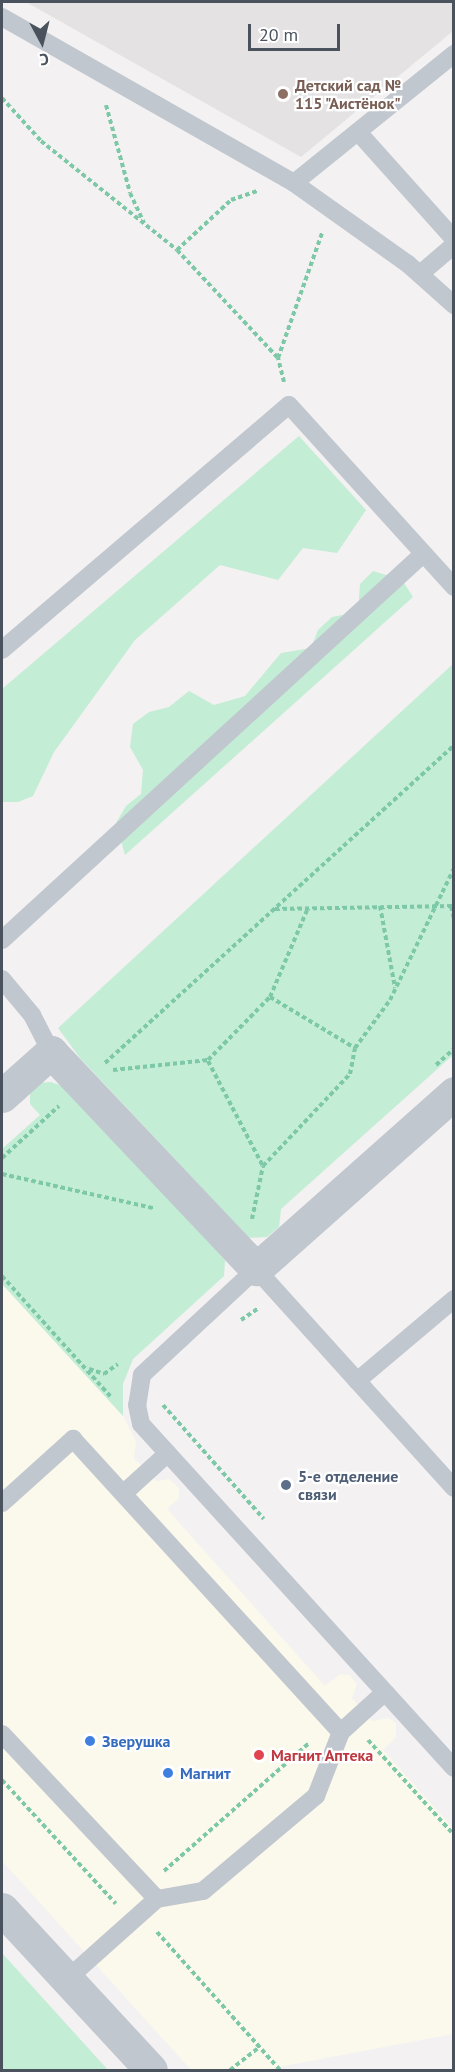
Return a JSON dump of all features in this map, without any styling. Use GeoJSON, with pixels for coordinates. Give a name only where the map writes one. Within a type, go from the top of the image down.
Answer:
{"type":"FeatureCollection","features":[{"type":"Feature","properties":{"kind":"street"},"geometry":{"type":"LineString","coordinates":[[2,1096],[51,1052],[92,1079],[256,1269],[453,1093]]}},
{"type":"Feature","properties":{"kind":"street"},"geometry":{"type":"LineString","coordinates":[[2,1909],[151,2070]]}},
{"type":"Feature","properties":{"kind":"lane"},"geometry":{"type":"LineString","coordinates":[[2,17],[96,73],[294,183],[420,274],[453,305]]}},
{"type":"Feature","properties":{"kind":"lane"},"geometry":{"type":"LineString","coordinates":[[294,183],[453,54]]}},
{"type":"Feature","properties":{"kind":"lane"},"geometry":{"type":"LineString","coordinates":[[358,132],[453,239]]}},
{"type":"Feature","properties":{"kind":"lane"},"geometry":{"type":"LineString","coordinates":[[420,274],[453,245]]}},
{"type":"Feature","properties":{"kind":"lane"},"geometry":{"type":"LineString","coordinates":[[2,650],[290,405],[453,588]]}},
{"type":"Feature","properties":{"kind":"lane"},"geometry":{"type":"LineString","coordinates":[[2,940],[423,554]]}},
{"type":"Feature","properties":{"kind":"lane"},"geometry":{"type":"LineString","coordinates":[[2,976],[32,1015],[51,1052]]}},
{"type":"Feature","properties":{"kind":"lane"},"geometry":{"type":"LineString","coordinates":[[453,1488],[256,1269],[142,1375],[137,1391],[138,1415],[168,1453],[453,1768]]}},
{"type":"Feature","properties":{"kind":"lane"},"geometry":{"type":"LineString","coordinates":[[357,1381],[453,1299]]}},
{"type":"Feature","properties":{"kind":"lane"},"geometry":{"type":"LineString","coordinates":[[2,1503],[73,1439],[337,1727]]}},
{"type":"Feature","properties":{"kind":"lane"},"geometry":{"type":"LineString","coordinates":[[124,1493],[168,1453]]}},
{"type":"Feature","properties":{"kind":"lane"},"geometry":{"type":"LineString","coordinates":[[2,1734],[151,1893],[203,1891],[316,1796],[337,1727],[385,1692]]}},
{"type":"Feature","properties":{"kind":"lane"},"geometry":{"type":"LineString","coordinates":[[66,1980],[135,1918],[151,1893]]}},
{"type":"Feature","properties":{"kind":"path"},"geometry":{"type":"LineString","coordinates":[[96,73],[130,193],[144,224]]}},
{"type":"Feature","properties":{"kind":"path"},"geometry":{"type":"LineString","coordinates":[[2,99],[41,141],[177,250],[278,358],[290,405]]}},
{"type":"Feature","properties":{"kind":"path"},"geometry":{"type":"LineString","coordinates":[[177,250],[231,200],[294,183]]}},
{"type":"Feature","properties":{"kind":"path"},"geometry":{"type":"LineString","coordinates":[[278,358],[330,210]]}},
{"type":"Feature","properties":{"kind":"path"},"geometry":{"type":"LineString","coordinates":[[2,1158],[92,1079],[453,745]]}},
{"type":"Feature","properties":{"kind":"path"},"geometry":{"type":"LineString","coordinates":[[250,1226],[263,1166],[350,1074],[355,1048],[395,989],[439,904],[453,868]]}},
{"type":"Feature","properties":{"kind":"path"},"geometry":{"type":"LineString","coordinates":[[274,909],[439,904],[452,906],[453,919]]}},
{"type":"Feature","properties":{"kind":"path"},"geometry":{"type":"LineString","coordinates":[[380,906],[395,989]]}},
{"type":"Feature","properties":{"kind":"path"},"geometry":{"type":"LineString","coordinates":[[92,1079],[208,1060],[270,997],[308,908]]}},
{"type":"Feature","properties":{"kind":"path"},"geometry":{"type":"LineString","coordinates":[[270,997],[355,1048]]}},
{"type":"Feature","properties":{"kind":"path"},"geometry":{"type":"LineString","coordinates":[[208,1060],[263,1166]]}},
{"type":"Feature","properties":{"kind":"path"},"geometry":{"type":"LineString","coordinates":[[2,1174],[163,1211]]}},
{"type":"Feature","properties":{"kind":"path"},"geometry":{"type":"LineString","coordinates":[[2,1276],[113,1398]]}},
{"type":"Feature","properties":{"kind":"path"},"geometry":{"type":"LineString","coordinates":[[232,1328],[257,1308],[271,1316],[286,1303]]}},
{"type":"Feature","properties":{"kind":"path"},"geometry":{"type":"LineString","coordinates":[[84,1367],[104,1374],[128,1356]]}},
{"type":"Feature","properties":{"kind":"path"},"geometry":{"type":"LineString","coordinates":[[116,1372],[119,1364]]}},
{"type":"Feature","properties":{"kind":"path"},"geometry":{"type":"LineString","coordinates":[[113,1388],[114,1407]]}},
{"type":"Feature","properties":{"kind":"path"},"geometry":{"type":"LineString","coordinates":[[162,1400],[270,1525]]}},
{"type":"Feature","properties":{"kind":"path"},"geometry":{"type":"LineString","coordinates":[[151,1893],[337,1727]]}},
{"type":"Feature","properties":{"kind":"path"},"geometry":{"type":"LineString","coordinates":[[2,1780],[120,1909],[154,1928],[280,2070]]}},
{"type":"Feature","properties":{"kind":"path"},"geometry":{"type":"LineString","coordinates":[[230,2070],[258,2047]]}},
{"type":"Feature","properties":{"kind":"shaded area","name":"Детский сад № 115 \"Аистёнок\""},"geometry":{"type":"Polygon","coordinates":[[[26,2],[453,2],[453,31],[301,157],[26,2]]]}},
{"type":"Feature","properties":{"kind":"shaded area"},"geometry":{"type":"Polygon","coordinates":[[[2,1284],[123,1416],[136,1442],[134,1458],[156,1481],[169,1479],[179,1488],[179,1498],[167,1509],[325,1686],[340,1674],[350,1675],[357,1685],[352,1698],[372,1721],[388,1718],[396,1723],[396,1737],[383,1750],[453,1828],[453,2034],[263,2070],[191,2070],[2,1861],[2,1284]]]}},
{"type":"Feature","properties":{"kind":"green space"},"geometry":{"type":"Polygon","coordinates":[[[299,436],[366,510],[337,553],[303,548],[278,580],[220,565],[135,640],[54,752],[33,796],[18,802],[2,802],[2,689],[299,436]]]}},
{"type":"Feature","properties":{"kind":"green space"},"geometry":{"type":"Polygon","coordinates":[[[373,571],[402,580],[413,597],[125,855],[116,823],[126,806],[141,794],[143,770],[130,747],[133,724],[149,712],[169,707],[189,691],[214,705],[245,696],[281,653],[311,648],[318,630],[332,617],[358,612],[360,584],[373,571]]]}},
{"type":"Feature","properties":{"kind":"green space"},"geometry":{"type":"Polygon","coordinates":[[[453,664],[453,1055],[281,1209],[279,1227],[267,1237],[249,1238],[80,1058],[58,1028],[453,664]]]}},
{"type":"Feature","properties":{"kind":"green space"},"geometry":{"type":"Polygon","coordinates":[[[51,1082],[65,1087],[225,1260],[224,1276],[133,1359],[123,1384],[123,1416],[2,1284],[2,1149],[40,1115],[30,1104],[30,1092],[39,1083],[51,1082]]]}},
{"type":"Feature","properties":{"kind":"green space"},"geometry":{"type":"Polygon","coordinates":[[[2,1953],[108,2070],[2,2070],[2,1953]]]}},
{"type":"Feature","properties":{"kind":"place","name":"Детский сад № 115 \"Аистёнок\""},"geometry":{"type":"Point","coordinates":[283,94]}},
{"type":"Feature","properties":{"kind":"place","name":"5-е отделение связи"},"geometry":{"type":"Point","coordinates":[286,1485]}},
{"type":"Feature","properties":{"kind":"place","name":"Зверушка"},"geometry":{"type":"Point","coordinates":[90,1741]}},
{"type":"Feature","properties":{"kind":"place","name":"Магнит Аптека"},"geometry":{"type":"Point","coordinates":[259,1755]}},
{"type":"Feature","properties":{"kind":"place","name":"Магнит"},"geometry":{"type":"Point","coordinates":[168,1773]}}]}
